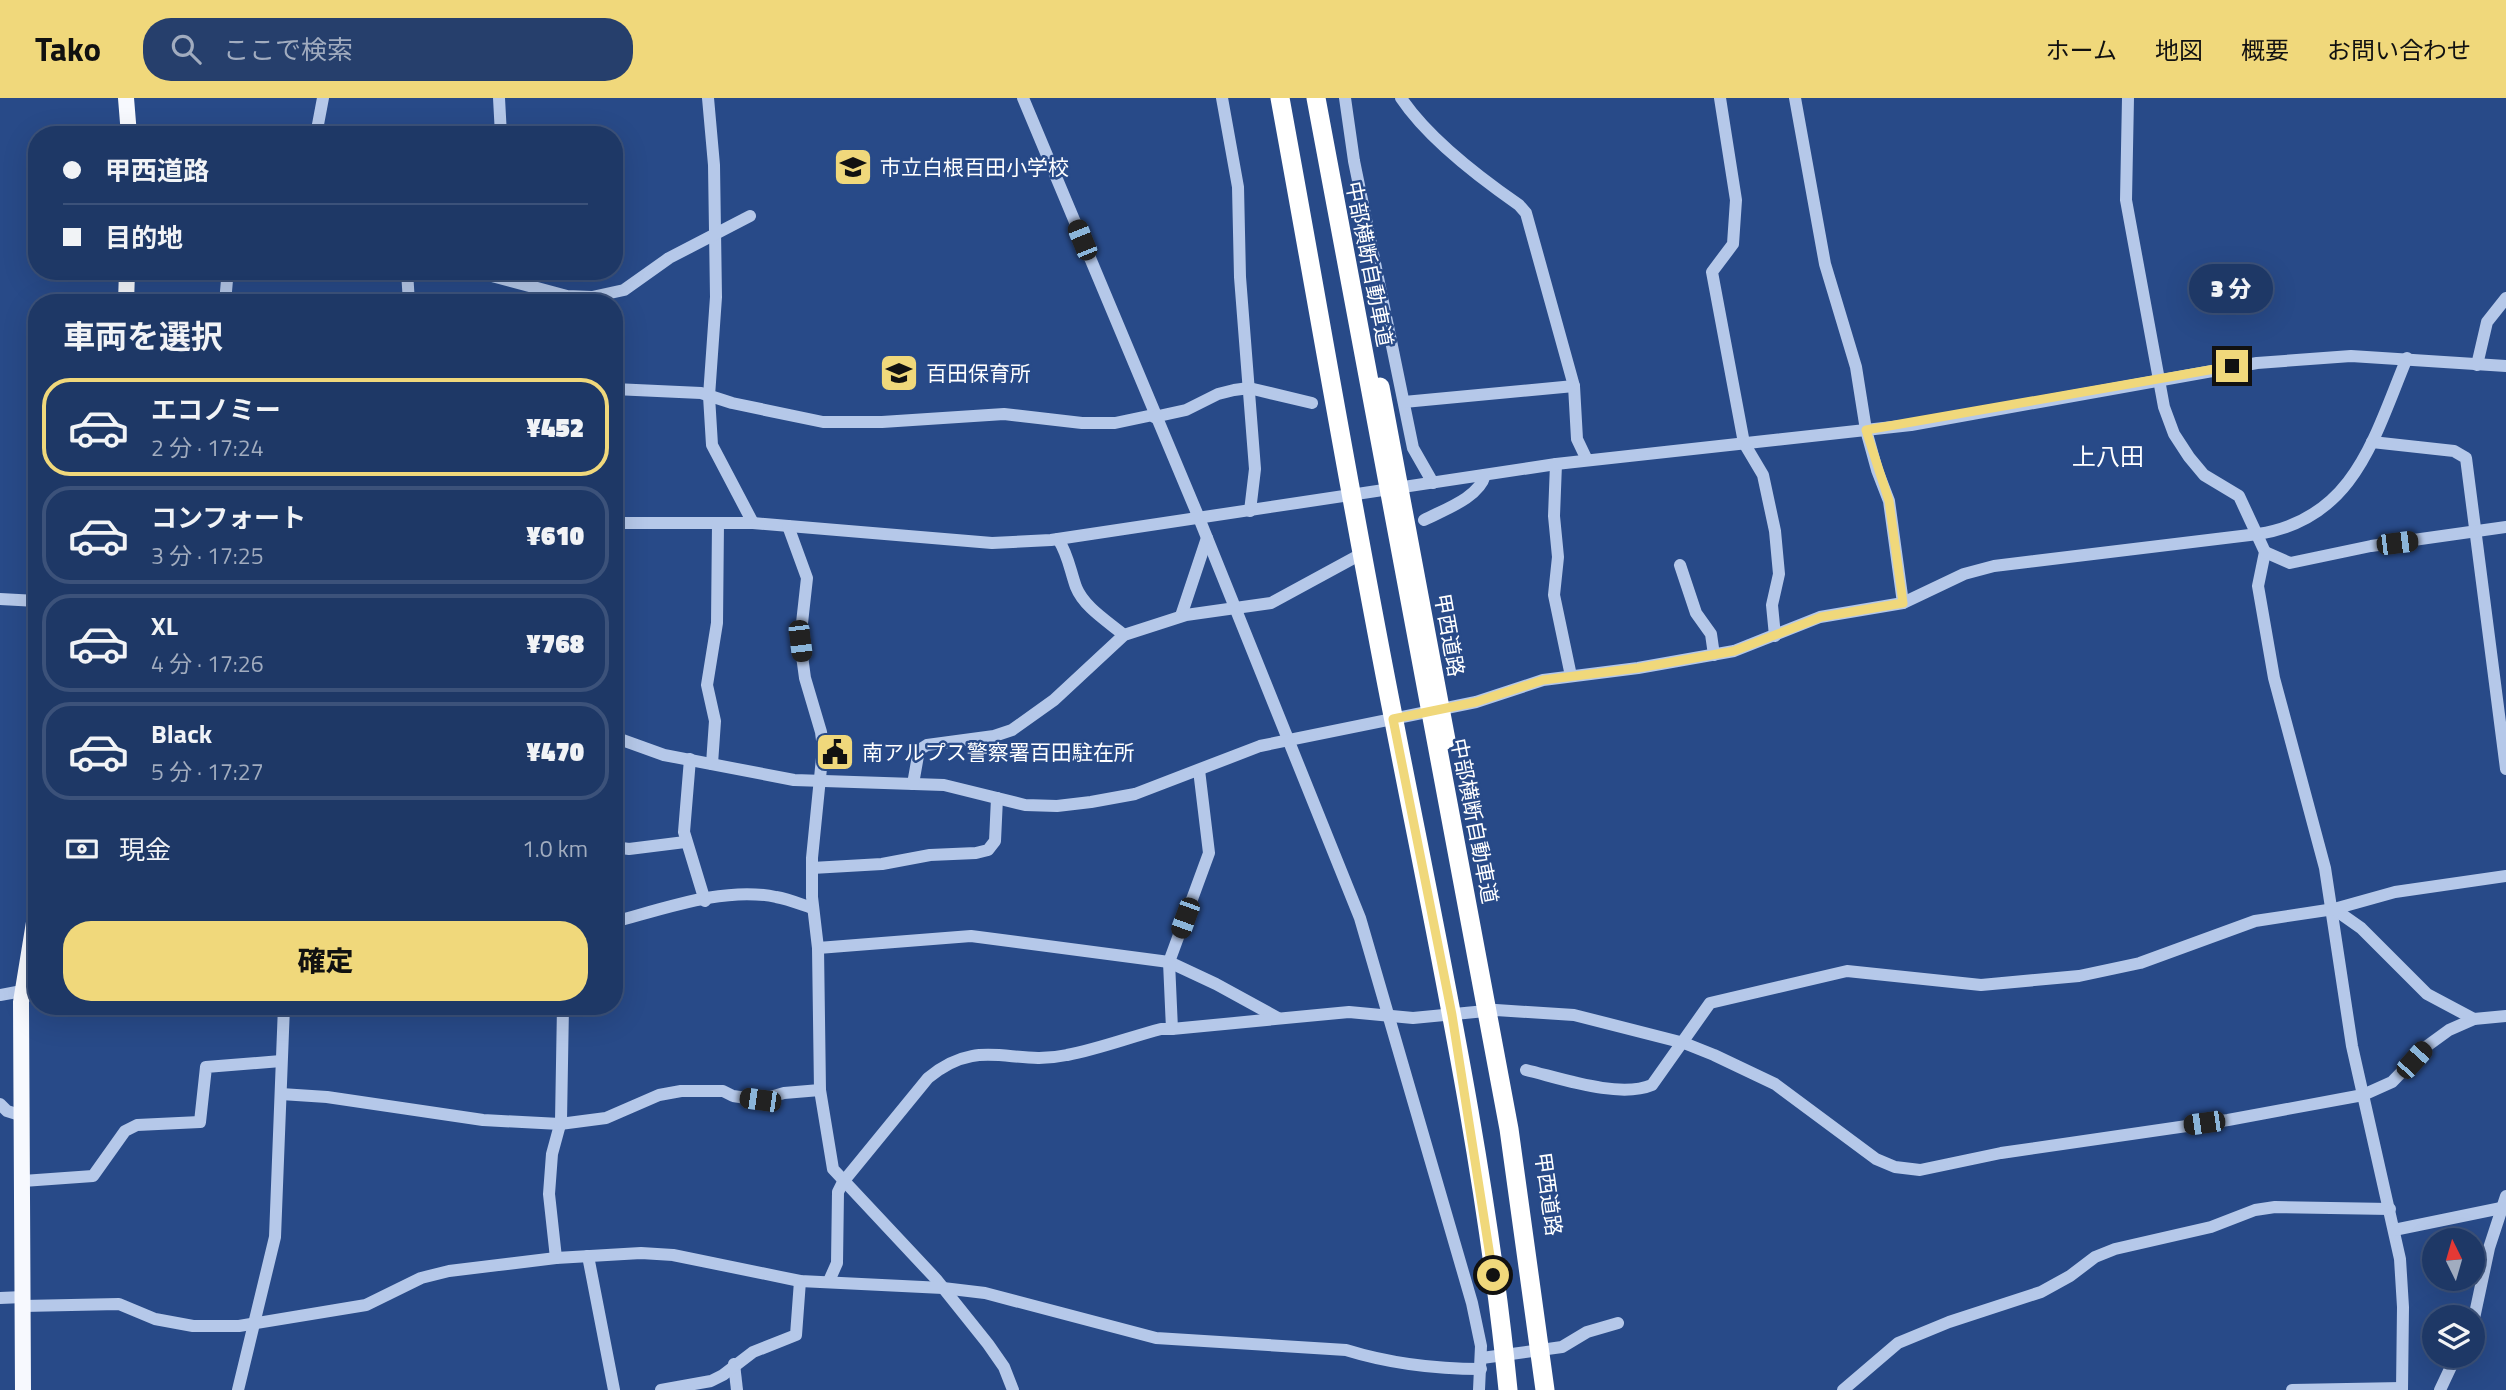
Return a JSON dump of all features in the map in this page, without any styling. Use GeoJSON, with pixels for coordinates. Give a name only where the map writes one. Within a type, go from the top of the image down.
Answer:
{"type":"FeatureCollection","features":[{"type":"Feature","properties":{"kind":"highway"},"geometry":{"type":"LineString","coordinates":[[1280,98],[1393,719],[1452,1015],[1508,1390]]}},
{"type":"Feature","properties":{"kind":"highway","name":"中部横断自動車道"},"geometry":{"type":"LineString","coordinates":[[1307,98],[1501,1131],[1535,1390]]}},
{"type":"Feature","properties":{"kind":"highway","name":"中部横断自動車道"},"geometry":{"type":"LineString","coordinates":[[1316,98],[1509,1129],[1545,1390]]}},
{"type":"Feature","properties":{"kind":"highway","name":"甲西道路"},"geometry":{"type":"LineString","coordinates":[[1323,98],[1400,488],[1496,1010],[1552,1390]]}},
{"type":"Feature","properties":{"kind":"main road"},"geometry":{"type":"LineString","coordinates":[[126,98],[128,126]]}},
{"type":"Feature","properties":{"kind":"main road"},"geometry":{"type":"LineString","coordinates":[[23,1390],[23,1116],[27,986]]}},
{"type":"Feature","properties":{"kind":"street"},"geometry":{"type":"LineString","coordinates":[[318,126],[323,98]]}},
{"type":"Feature","properties":{"kind":"street"},"geometry":{"type":"LineString","coordinates":[[499,98],[501,126]]}},
{"type":"Feature","properties":{"kind":"street"},"geometry":{"type":"LineString","coordinates":[[708,98],[714,165],[716,297],[709,396],[712,445],[752,523]]}},
{"type":"Feature","properties":{"kind":"street"},"geometry":{"type":"LineString","coordinates":[[1023,98],[1199,518],[1360,918],[1391,1017],[1430,1165],[1472,1303],[1481,1364],[1479,1390]]}},
{"type":"Feature","properties":{"kind":"street"},"geometry":{"type":"LineString","coordinates":[[1222,98],[1238,187],[1255,469],[1250,511]]}},
{"type":"Feature","properties":{"kind":"street"},"geometry":{"type":"LineString","coordinates":[[1345,98],[1354,161],[1413,448],[1433,483]]}},
{"type":"Feature","properties":{"kind":"street"},"geometry":{"type":"LineString","coordinates":[[1401,98],[1409,110],[1458,160],[1526,213],[1574,386],[1577,439],[1587,460]]}},
{"type":"Feature","properties":{"kind":"street"},"geometry":{"type":"LineString","coordinates":[[1720,98],[1736,200],[1733,244],[1712,272],[1744,443],[1763,475],[1775,531],[1779,574],[1772,606],[1775,636]]}},
{"type":"Feature","properties":{"kind":"street"},"geometry":{"type":"LineString","coordinates":[[1795,98],[1825,264],[1856,367],[1866,430],[1889,501],[1903,603]]}},
{"type":"Feature","properties":{"kind":"street"},"geometry":{"type":"LineString","coordinates":[[2128,98],[2126,200],[2158,379],[2174,434],[2204,475],[2239,496],[2265,552],[2258,586],[2274,678],[2334,909],[2352,1045],[2394,1230],[2403,1307],[2403,1389],[2292,1390]]}},
{"type":"Feature","properties":{"kind":"street"},"geometry":{"type":"LineString","coordinates":[[605,294],[624,290],[669,258],[750,216]]}},
{"type":"Feature","properties":{"kind":"street"},"geometry":{"type":"LineString","coordinates":[[502,280],[548,294]]}},
{"type":"Feature","properties":{"kind":"street"},"geometry":{"type":"LineString","coordinates":[[2477,365],[2487,322],[2506,298]]}},
{"type":"Feature","properties":{"kind":"street"},"geometry":{"type":"LineString","coordinates":[[623,523],[752,523],[992,543],[1058,539],[1556,464],[1866,430],[2257,363],[2351,356],[2506,366]]}},
{"type":"Feature","properties":{"kind":"street"},"geometry":{"type":"LineString","coordinates":[[623,740],[664,755],[819,782],[944,785],[1025,805],[1057,806],[1135,794],[1244,751],[1476,702],[1513,688],[1714,654],[1775,636],[1821,617],[1903,603],[1964,574],[1994,566],[2258,534],[2294,526],[2315,514],[2356,476],[2407,358]]}},
{"type":"Feature","properties":{"kind":"street"},"geometry":{"type":"LineString","coordinates":[[1404,402],[1574,386]]}},
{"type":"Feature","properties":{"kind":"street"},"geometry":{"type":"LineString","coordinates":[[623,389],[701,393],[823,422],[882,422],[1004,414],[1082,423],[1115,423],[1186,410],[1218,394],[1249,388],[1312,403]]}},
{"type":"Feature","properties":{"kind":"street"},"geometry":{"type":"LineString","coordinates":[[2372,442],[2454,451],[2466,458],[2506,769]]}},
{"type":"Feature","properties":{"kind":"street"},"geometry":{"type":"LineString","coordinates":[[1556,464],[1554,516],[1558,557],[1554,595],[1572,676]]}},
{"type":"Feature","properties":{"kind":"street"},"geometry":{"type":"LineString","coordinates":[[1424,520],[1464,499],[1483,482],[1485,475]]}},
{"type":"Feature","properties":{"kind":"street"},"geometry":{"type":"LineString","coordinates":[[712,764],[715,721],[707,685],[717,623],[718,523]]}},
{"type":"Feature","properties":{"kind":"street"},"geometry":{"type":"LineString","coordinates":[[788,526],[807,578],[800,641],[805,678],[821,732],[812,908],[818,948],[820,1090],[832,1169],[876,1212],[943,1288],[996,1356],[1013,1390]]}},
{"type":"Feature","properties":{"kind":"street"},"geometry":{"type":"LineString","coordinates":[[2265,552],[2290,563],[2371,546],[2506,527]]}},
{"type":"Feature","properties":{"kind":"street"},"geometry":{"type":"LineString","coordinates":[[1181,616],[1207,538]]}},
{"type":"Feature","properties":{"kind":"street"},"geometry":{"type":"LineString","coordinates":[[1058,539],[1069,561],[1077,589],[1098,614],[1124,635]]}},
{"type":"Feature","properties":{"kind":"street"},"geometry":{"type":"LineString","coordinates":[[913,783],[919,750],[928,745],[994,736],[1012,730],[1054,700],[1124,635],[1181,616],[1270,603],[1363,553]]}},
{"type":"Feature","properties":{"kind":"street"},"geometry":{"type":"LineString","coordinates":[[1680,565],[1696,613],[1711,634],[1714,654]]}},
{"type":"Feature","properties":{"kind":"street"},"geometry":{"type":"LineString","coordinates":[[0,599],[28,601]]}},
{"type":"Feature","properties":{"kind":"street"},"geometry":{"type":"LineString","coordinates":[[690,760],[685,842],[693,856],[705,901]]}},
{"type":"Feature","properties":{"kind":"street"},"geometry":{"type":"LineString","coordinates":[[1172,1029],[1168,962],[1209,853],[1199,770]]}},
{"type":"Feature","properties":{"kind":"street"},"geometry":{"type":"LineString","coordinates":[[812,868],[882,864],[930,855],[976,853],[988,849],[995,841],[997,798]]}},
{"type":"Feature","properties":{"kind":"street"},"geometry":{"type":"LineString","coordinates":[[623,848],[685,842]]}},
{"type":"Feature","properties":{"kind":"street"},"geometry":{"type":"LineString","coordinates":[[1526,1070],[1577,1083],[1639,1090],[1652,1085],[1710,1003],[1847,971],[1981,985],[2079,976],[2140,963],[2255,922],[2334,909],[2395,892],[2506,876]]}},
{"type":"Feature","properties":{"kind":"street"},"geometry":{"type":"LineString","coordinates":[[623,920],[705,901],[753,895],[776,897],[812,908]]}},
{"type":"Feature","properties":{"kind":"street"},"geometry":{"type":"LineString","coordinates":[[2334,909],[2361,928],[2427,994],[2474,1019]]}},
{"type":"Feature","properties":{"kind":"street"},"geometry":{"type":"LineString","coordinates":[[818,948],[971,936],[1168,962],[1216,984],[1278,1018]]}},
{"type":"Feature","properties":{"kind":"street"},"geometry":{"type":"LineString","coordinates":[[0,995],[27,986]]}},
{"type":"Feature","properties":{"kind":"street"},"geometry":{"type":"LineString","coordinates":[[829,1281],[837,1263],[838,1192],[843,1182],[928,1078],[944,1065],[964,1056],[1067,1056],[1161,1029],[1349,1012],[1391,1017],[1496,1010],[1574,1015],[1684,1042],[1775,1084],[1876,1159],[1895,1167],[1920,1170],[2001,1153],[2228,1120],[2363,1096],[2392,1082],[2436,1038],[2474,1019],[2506,1016]]}},
{"type":"Feature","properties":{"kind":"street"},"geometry":{"type":"LineString","coordinates":[[238,1390],[251,1324],[275,1237],[284,1015]]}},
{"type":"Feature","properties":{"kind":"street"},"geometry":{"type":"LineString","coordinates":[[556,1258],[549,1194],[552,1154],[560,1124],[563,1015]]}},
{"type":"Feature","properties":{"kind":"street"},"geometry":{"type":"LineString","coordinates":[[23,1181],[93,1175],[125,1131],[137,1125],[200,1122],[206,1068],[281,1061]]}},
{"type":"Feature","properties":{"kind":"street"},"geometry":{"type":"LineString","coordinates":[[281,1094],[327,1097],[483,1120],[560,1124],[607,1118],[659,1095],[681,1091],[723,1091],[733,1096],[760,1100],[784,1093],[820,1090]]}},
{"type":"Feature","properties":{"kind":"street"},"geometry":{"type":"LineString","coordinates":[[0,1104],[7,1111],[23,1116]]}},
{"type":"Feature","properties":{"kind":"street"},"geometry":{"type":"LineString","coordinates":[[2394,1230],[2505,1203]]}},
{"type":"Feature","properties":{"kind":"street"},"geometry":{"type":"LineString","coordinates":[[2477,1305],[2489,1248],[2505,1203]]}},
{"type":"Feature","properties":{"kind":"street"},"geometry":{"type":"LineString","coordinates":[[1843,1390],[1898,1343],[1949,1322],[2041,1292],[2070,1276],[2095,1257],[2115,1249],[2211,1227],[2255,1210],[2275,1207],[2390,1209]]}},
{"type":"Feature","properties":{"kind":"street"},"geometry":{"type":"LineString","coordinates":[[0,1298],[23,1302],[119,1304],[155,1319],[193,1325],[251,1324],[366,1305],[421,1278],[449,1271],[556,1258],[673,1255],[800,1280],[943,1288],[1034,1304],[1105,1327],[1156,1338],[1346,1350],[1365,1356],[1444,1367],[1481,1364],[1504,1354],[1562,1347],[1587,1332],[1618,1324]]}},
{"type":"Feature","properties":{"kind":"street"},"geometry":{"type":"LineString","coordinates":[[588,1256],[614,1390]]}},
{"type":"Feature","properties":{"kind":"street"},"geometry":{"type":"LineString","coordinates":[[661,1390],[711,1381],[723,1376],[734,1364],[753,1352],[796,1335],[800,1280]]}},
{"type":"Feature","properties":{"kind":"street"},"geometry":{"type":"LineString","coordinates":[[734,1364],[737,1390]]}},
{"type":"Feature","properties":{"kind":"street"},"geometry":{"type":"LineString","coordinates":[[2440,1390],[2450,1368]]}},
{"type":"Feature","properties":{"kind":"place","name":"市立白根百田小学校"},"geometry":{"type":"Point","coordinates":[853,167]}},
{"type":"Feature","properties":{"kind":"place","name":"百田保育所"},"geometry":{"type":"Point","coordinates":[899,373]}},
{"type":"Feature","properties":{"kind":"place","name":"南アルプス警察署百田駐在所"},"geometry":{"type":"Point","coordinates":[835,752]}},
{"type":"Feature","properties":{"kind":"district","name":"上八田"},"geometry":{"type":"Point","coordinates":[2108,456]}},
{"type":"Feature","properties":{"kind":"route"},"geometry":{"type":"LineString","coordinates":[[1493,1275],[1452,1015],[1393,719],[1476,702],[1543,680],[1638,668],[1734,651],[1821,617],[1903,603],[1903,584],[1889,501],[1866,430],[1911,425],[2232,366]]}}]}
